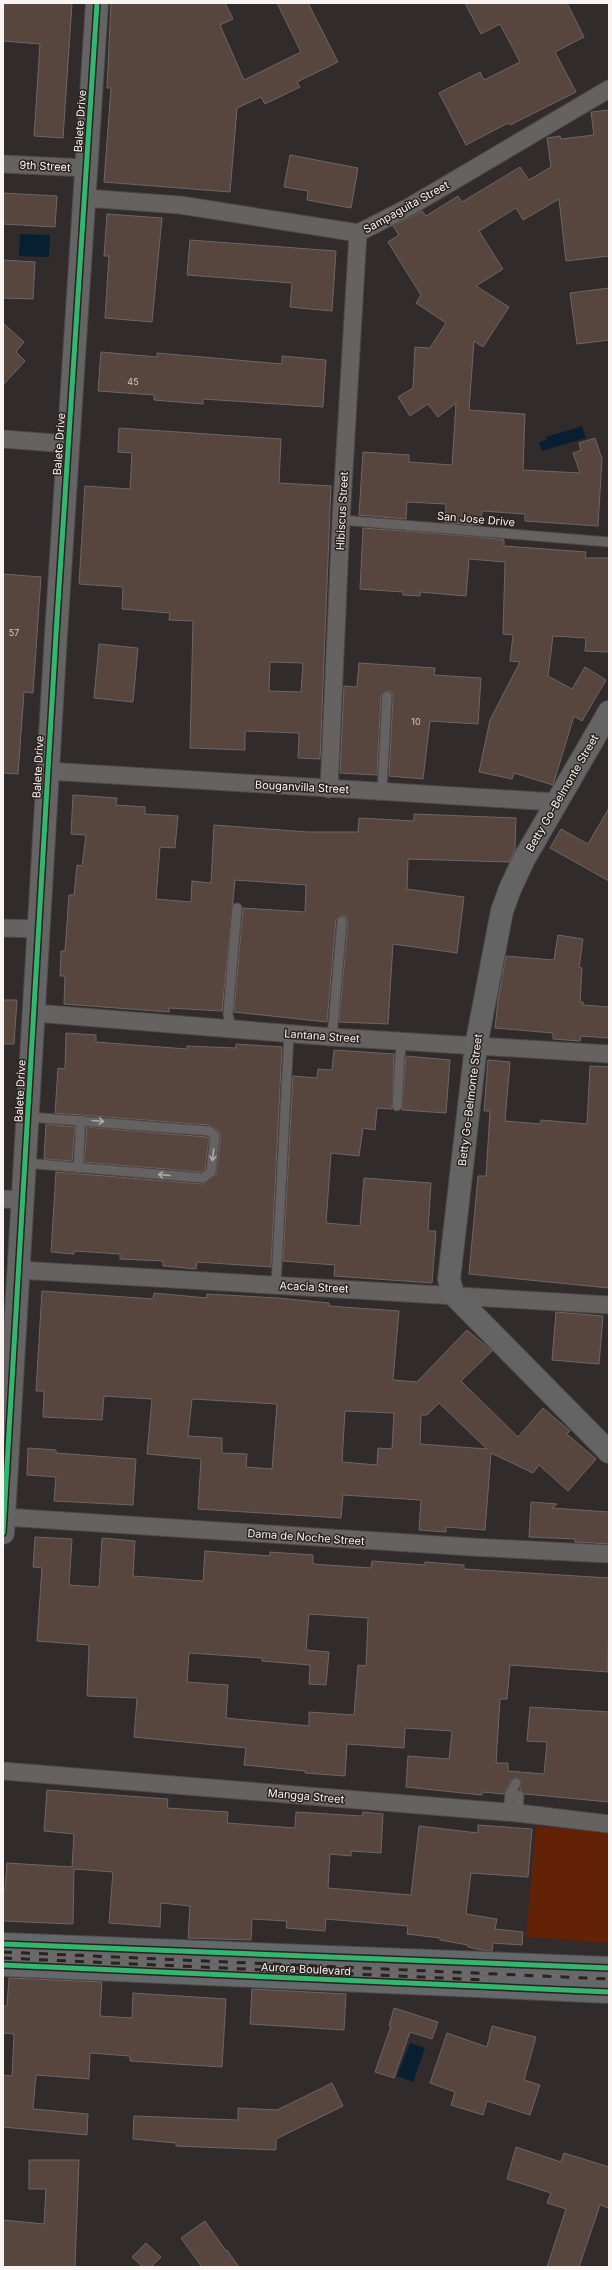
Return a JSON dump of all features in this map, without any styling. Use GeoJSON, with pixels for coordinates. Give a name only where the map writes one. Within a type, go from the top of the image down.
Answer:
{"type":"FeatureCollection","features":[{"type":"Feature","properties":{"kind":"main road","name":"Aurora Boulevard"},"geometry":{"type":"LineString","coordinates":[[3,1944],[609,1968]]}},
{"type":"Feature","properties":{"kind":"main road","name":"Aurora Boulevard"},"geometry":{"type":"LineString","coordinates":[[3,1965],[609,1992]]}},
{"type":"Feature","properties":{"kind":"street","name":"Balete Drive"},"geometry":{"type":"LineString","coordinates":[[4,1525],[5,1458],[19,1270],[13,1199],[25,1163],[29,1117],[38,929],[97,3]]}},
{"type":"Feature","properties":{"kind":"street","name":"Sampaguita Street"},"geometry":{"type":"LineString","coordinates":[[85,198],[180,205],[358,233],[409,207],[609,89]]}},
{"type":"Feature","properties":{"kind":"street","name":"9th Street"},"geometry":{"type":"LineString","coordinates":[[3,164],[87,168]]}},
{"type":"Feature","properties":{"kind":"street","name":"Hibiscus Street"},"geometry":{"type":"LineString","coordinates":[[329,789],[341,520],[358,233]]}},
{"type":"Feature","properties":{"kind":"street"},"geometry":{"type":"LineString","coordinates":[[3,439],[68,444]]}},
{"type":"Feature","properties":{"kind":"street","name":"Betty Go-Belmonte Street"},"geometry":{"type":"LineString","coordinates":[[453,1294],[449,1279],[450,1264],[476,1046],[502,911],[507,896],[524,859],[609,712]]}},
{"type":"Feature","properties":{"kind":"street","name":"Bouganvilla Street"},"geometry":{"type":"LineString","coordinates":[[48,771],[556,802]]}},
{"type":"Feature","properties":{"kind":"street"},"geometry":{"type":"LineString","coordinates":[[3,928],[38,929]]}},
{"type":"Feature","properties":{"kind":"street","name":"Lantana Street"},"geometry":{"type":"LineString","coordinates":[[35,1013],[289,1034],[609,1054]]}},
{"type":"Feature","properties":{"kind":"street","name":"Acacia Street"},"geometry":{"type":"LineString","coordinates":[[19,1270],[453,1294],[609,1305]]}},
{"type":"Feature","properties":{"kind":"street"},"geometry":{"type":"LineString","coordinates":[[453,1294],[609,1452]]}},
{"type":"Feature","properties":{"kind":"street","name":"Dama de Noche Street"},"geometry":{"type":"LineString","coordinates":[[4,1525],[609,1554]]}},
{"type":"Feature","properties":{"kind":"street","name":"Mangga Street"},"geometry":{"type":"LineString","coordinates":[[3,1771],[513,1813],[609,1824]]}},
{"type":"Feature","properties":{"kind":"lane","name":"San Jose Drive"},"geometry":{"type":"LineString","coordinates":[[341,520],[609,542]]}},
{"type":"Feature","properties":{"kind":"lane"},"geometry":{"type":"LineString","coordinates":[[382,792],[387,696]]}},
{"type":"Feature","properties":{"kind":"lane"},"geometry":{"type":"LineString","coordinates":[[231,1029],[228,1014],[237,908]]}},
{"type":"Feature","properties":{"kind":"lane"},"geometry":{"type":"LineString","coordinates":[[332,1037],[342,921]]}},
{"type":"Feature","properties":{"kind":"lane"},"geometry":{"type":"LineString","coordinates":[[276,1284],[289,1034]]}},
{"type":"Feature","properties":{"kind":"lane"},"geometry":{"type":"LineString","coordinates":[[397,1106],[400,1054],[403,1041]]}},
{"type":"Feature","properties":{"kind":"lane"},"geometry":{"type":"LineString","coordinates":[[25,1163],[203,1178],[211,1172],[215,1136],[209,1131],[29,1117]]}},
{"type":"Feature","properties":{"kind":"lane"},"geometry":{"type":"LineString","coordinates":[[78,1168],[81,1120]]}},
{"type":"Feature","properties":{"kind":"lane"},"geometry":{"type":"LineString","coordinates":[[513,1813],[510,1794],[516,1783]]}},
{"type":"Feature","properties":{"kind":"lane"},"geometry":{"type":"LineString","coordinates":[[513,1813],[519,1795]]}},
{"type":"Feature","properties":{"kind":"shaded area"},"geometry":{"type":"Polygon","coordinates":[[[536,1826],[609,1833],[609,1943],[526,1937],[536,1826]]]}},
{"type":"Feature","properties":{"kind":"water"},"geometry":{"type":"Polygon","coordinates":[[[20,234],[50,235],[49,257],[19,256],[20,234]]]}},
{"type":"Feature","properties":{"kind":"water"},"geometry":{"type":"Polygon","coordinates":[[[582,426],[586,438],[542,451],[539,442],[547,440],[546,437],[582,426]]]}},
{"type":"Feature","properties":{"kind":"water"},"geometry":{"type":"Polygon","coordinates":[[[410,2043],[425,2048],[413,2082],[397,2076],[410,2043]]]}},
{"type":"Feature","properties":{"kind":"building"},"geometry":{"type":"Polygon","coordinates":[[[3,3],[72,3],[63,138],[34,136],[40,44],[3,41],[3,3]]]}},
{"type":"Feature","properties":{"kind":"building"},"geometry":{"type":"Polygon","coordinates":[[[111,3],[225,3],[233,19],[220,25],[244,80],[301,52],[277,3],[308,3],[338,62],[297,82],[300,87],[265,104],[261,97],[237,108],[230,192],[104,182],[111,88],[107,88],[111,3]]]}},
{"type":"Feature","properties":{"kind":"building"},"geometry":{"type":"Polygon","coordinates":[[[465,3],[567,3],[584,37],[555,52],[576,92],[510,125],[508,123],[466,145],[439,93],[480,72],[484,80],[520,62],[500,24],[481,34],[465,3]]]}},
{"type":"Feature","properties":{"kind":"building"},"geometry":{"type":"Polygon","coordinates":[[[609,110],[609,256],[566,261],[559,199],[523,220],[516,208],[479,231],[503,269],[476,286],[509,307],[483,347],[474,341],[469,410],[525,414],[523,470],[580,473],[573,453],[581,450],[579,443],[595,438],[602,459],[598,526],[525,521],[525,514],[482,511],[481,525],[445,523],[446,504],[407,502],[406,519],[359,515],[363,452],[409,455],[409,462],[452,465],[456,403],[438,417],[428,404],[410,416],[398,397],[413,388],[415,347],[430,348],[446,323],[416,303],[421,295],[388,242],[399,235],[393,226],[422,211],[426,216],[458,196],[462,202],[520,167],[529,180],[551,167],[547,138],[560,136],[561,139],[594,135],[591,112],[609,110]]]}},
{"type":"Feature","properties":{"kind":"building"},"geometry":{"type":"Polygon","coordinates":[[[290,155],[358,168],[351,208],[307,200],[308,191],[284,187],[290,155]]]}},
{"type":"Feature","properties":{"kind":"building"},"geometry":{"type":"Polygon","coordinates":[[[3,193],[57,196],[55,227],[3,224],[3,193]]]}},
{"type":"Feature","properties":{"kind":"building"},"geometry":{"type":"Polygon","coordinates":[[[107,214],[162,218],[152,322],[105,318],[109,256],[104,256],[107,214]]]}},
{"type":"Feature","properties":{"kind":"building"},"geometry":{"type":"Polygon","coordinates":[[[190,240],[336,251],[332,311],[290,307],[292,283],[187,275],[190,240]]]}},
{"type":"Feature","properties":{"kind":"building"},"geometry":{"type":"Polygon","coordinates":[[[3,260],[35,262],[33,299],[3,298],[3,260]]]}},
{"type":"Feature","properties":{"kind":"building"},"geometry":{"type":"Polygon","coordinates":[[[609,288],[609,340],[577,344],[570,293],[609,288]]]}},
{"type":"Feature","properties":{"kind":"building"},"geometry":{"type":"Polygon","coordinates":[[[3,323],[24,342],[16,352],[25,361],[3,385],[3,323]]]}},
{"type":"Feature","properties":{"kind":"building"},"geometry":{"type":"Polygon","coordinates":[[[101,352],[157,357],[157,353],[282,364],[282,356],[326,360],[323,407],[203,399],[203,404],[154,400],[154,395],[98,391],[101,352]]]}},
{"type":"Feature","properties":{"kind":"building"},"geometry":{"type":"Polygon","coordinates":[[[119,428],[281,439],[279,483],[331,486],[320,759],[298,758],[299,733],[245,731],[245,750],[190,748],[193,621],[169,620],[170,613],[122,609],[123,587],[79,584],[85,486],[130,489],[132,453],[118,452],[119,428]],[[270,662],[269,691],[301,692],[303,663],[270,662]]]}},
{"type":"Feature","properties":{"kind":"building"},"geometry":{"type":"Polygon","coordinates":[[[363,528],[480,537],[504,540],[504,546],[586,552],[585,558],[609,558],[609,652],[585,651],[586,638],[553,636],[548,676],[572,689],[585,667],[606,680],[582,721],[574,716],[553,785],[514,773],[512,779],[479,772],[490,720],[520,662],[510,661],[513,635],[503,634],[505,562],[469,559],[466,596],[420,592],[420,596],[403,595],[403,592],[360,589],[363,528]]]}},
{"type":"Feature","properties":{"kind":"building"},"geometry":{"type":"Polygon","coordinates":[[[3,574],[41,577],[33,693],[24,692],[18,774],[3,773],[3,574]]]}},
{"type":"Feature","properties":{"kind":"building"},"geometry":{"type":"Polygon","coordinates":[[[99,644],[138,648],[133,702],[94,698],[99,644]]]}},
{"type":"Feature","properties":{"kind":"building"},"geometry":{"type":"Polygon","coordinates":[[[359,663],[435,668],[434,675],[481,678],[478,724],[430,721],[423,779],[389,776],[393,696],[391,691],[385,691],[381,696],[377,775],[340,773],[344,686],[357,687],[359,663]]]}},
{"type":"Feature","properties":{"kind":"building"},"geometry":{"type":"Polygon","coordinates":[[[73,795],[117,798],[116,805],[145,807],[145,814],[178,816],[175,848],[160,847],[156,899],[191,902],[192,881],[211,883],[214,825],[308,832],[358,832],[359,818],[414,821],[414,814],[516,818],[515,850],[509,862],[408,859],[407,889],[464,897],[457,953],[393,944],[388,1024],[339,1022],[348,922],[346,916],[342,915],[336,920],[327,1022],[234,1012],[243,908],[305,912],[306,885],[235,880],[222,1011],[169,1008],[169,1012],[64,1004],[65,976],[60,976],[61,951],[65,951],[69,895],[74,895],[77,865],[82,866],[86,835],[71,834],[73,795]]]}},
{"type":"Feature","properties":{"kind":"building"},"geometry":{"type":"Polygon","coordinates":[[[609,808],[609,881],[550,848],[561,829],[588,844],[609,808]]]}},
{"type":"Feature","properties":{"kind":"building"},"geometry":{"type":"Polygon","coordinates":[[[558,935],[583,939],[579,967],[582,968],[580,1002],[583,1002],[583,1005],[609,1007],[609,1038],[581,1036],[580,1041],[553,1039],[553,1033],[495,1028],[498,1000],[506,956],[554,960],[558,935]]]}},
{"type":"Feature","properties":{"kind":"building"},"geometry":{"type":"Polygon","coordinates":[[[3,1000],[17,1000],[14,1044],[3,1044],[3,1000]]]}},
{"type":"Feature","properties":{"kind":"building"},"geometry":{"type":"Polygon","coordinates":[[[66,1033],[96,1035],[96,1042],[187,1049],[187,1046],[236,1048],[236,1044],[282,1047],[271,1267],[197,1262],[196,1269],[163,1266],[163,1261],[120,1259],[120,1254],[74,1251],[74,1254],[51,1252],[56,1172],[203,1184],[216,1175],[221,1137],[219,1131],[209,1125],[55,1113],[58,1068],[65,1069],[66,1033]]]}},
{"type":"Feature","properties":{"kind":"building"},"geometry":{"type":"Polygon","coordinates":[[[334,1050],[394,1054],[392,1109],[377,1108],[375,1130],[363,1128],[359,1156],[331,1153],[326,1223],[360,1226],[364,1178],[431,1183],[428,1231],[436,1231],[432,1283],[334,1276],[335,1265],[283,1261],[293,1076],[317,1078],[318,1069],[332,1070],[334,1050]]]}},
{"type":"Feature","properties":{"kind":"building"},"geometry":{"type":"Polygon","coordinates":[[[406,1056],[450,1060],[446,1113],[402,1110],[406,1056]]]}},
{"type":"Feature","properties":{"kind":"building"},"geometry":{"type":"Polygon","coordinates":[[[488,1060],[510,1062],[505,1121],[540,1124],[541,1120],[587,1124],[590,1066],[609,1067],[609,1288],[469,1274],[478,1176],[486,1176],[490,1111],[484,1111],[488,1060]]]}},
{"type":"Feature","properties":{"kind":"building"},"geometry":{"type":"Polygon","coordinates":[[[46,1124],[75,1127],[72,1161],[44,1159],[46,1124]]]}},
{"type":"Feature","properties":{"kind":"building"},"geometry":{"type":"Polygon","coordinates":[[[87,1127],[207,1137],[209,1139],[205,1169],[201,1172],[84,1162],[87,1127]]]}},
{"type":"Feature","properties":{"kind":"building"},"geometry":{"type":"Polygon","coordinates":[[[42,1291],[153,1299],[154,1293],[207,1298],[207,1294],[278,1298],[329,1303],[329,1306],[399,1311],[393,1380],[417,1382],[467,1330],[492,1351],[461,1381],[518,1437],[543,1408],[570,1431],[567,1434],[596,1459],[568,1491],[539,1465],[533,1473],[491,1453],[485,1530],[446,1527],[446,1532],[419,1530],[421,1500],[343,1495],[341,1518],[198,1509],[201,1459],[147,1454],[152,1399],[104,1396],[102,1420],[43,1417],[44,1391],[36,1391],[42,1291]],[[192,1399],[188,1436],[222,1438],[222,1453],[247,1454],[246,1467],[272,1469],[277,1404],[192,1399]],[[439,1403],[427,1415],[421,1415],[420,1444],[487,1449],[439,1403]],[[345,1411],[342,1462],[377,1465],[378,1448],[392,1449],[394,1413],[345,1411]]]}},
{"type":"Feature","properties":{"kind":"building"},"geometry":{"type":"Polygon","coordinates":[[[556,1312],[603,1316],[599,1364],[552,1360],[556,1312]]]}},
{"type":"Feature","properties":{"kind":"building"},"geometry":{"type":"Polygon","coordinates":[[[28,1448],[56,1450],[56,1453],[136,1459],[133,1505],[54,1501],[56,1477],[27,1475],[28,1448]]]}},
{"type":"Feature","properties":{"kind":"building"},"geometry":{"type":"Polygon","coordinates":[[[531,1502],[557,1504],[552,1508],[609,1512],[609,1544],[575,1542],[575,1539],[529,1537],[531,1502]]]}},
{"type":"Feature","properties":{"kind":"building"},"geometry":{"type":"Polygon","coordinates":[[[35,1537],[72,1539],[69,1585],[99,1587],[102,1538],[135,1541],[133,1576],[203,1581],[205,1551],[270,1556],[270,1552],[313,1555],[313,1564],[371,1568],[372,1561],[425,1565],[425,1562],[464,1565],[464,1569],[609,1578],[608,1672],[510,1665],[507,1699],[500,1699],[496,1763],[508,1763],[508,1771],[544,1774],[547,1742],[527,1741],[530,1707],[609,1712],[609,1802],[525,1794],[520,1789],[521,1780],[516,1777],[511,1780],[504,1794],[482,1792],[482,1795],[406,1787],[408,1756],[449,1759],[452,1731],[405,1728],[404,1748],[347,1744],[345,1776],[305,1773],[306,1771],[244,1765],[246,1748],[134,1737],[137,1698],[87,1696],[89,1645],[37,1641],[42,1568],[33,1567],[35,1537]],[[309,1614],[306,1650],[329,1652],[326,1685],[309,1684],[310,1665],[262,1661],[262,1658],[189,1653],[187,1682],[228,1685],[226,1718],[309,1726],[309,1712],[354,1715],[358,1665],[366,1666],[368,1618],[309,1614]]]}},
{"type":"Feature","properties":{"kind":"building"},"geometry":{"type":"Polygon","coordinates":[[[47,1790],[168,1799],[167,1808],[228,1812],[227,1823],[295,1828],[296,1812],[362,1816],[363,1812],[383,1814],[381,1853],[351,1851],[351,1856],[330,1854],[328,1888],[411,1895],[419,1826],[478,1833],[478,1825],[532,1829],[528,1877],[471,1873],[466,1914],[497,1919],[495,1929],[523,1932],[522,1945],[493,1943],[492,1951],[487,1951],[468,1947],[468,1945],[440,1940],[440,1938],[407,1934],[408,1926],[326,1919],[325,1931],[286,1928],[287,1921],[252,1919],[251,1940],[188,1938],[190,1906],[161,1903],[160,1927],[109,1923],[113,1872],[74,1869],[73,1924],[3,1921],[3,1889],[5,1889],[7,1863],[72,1867],[74,1834],[44,1831],[47,1790]]]}},
{"type":"Feature","properties":{"kind":"building"},"geometry":{"type":"Polygon","coordinates":[[[9,1978],[102,1982],[100,2016],[132,2018],[133,1993],[226,1999],[222,2067],[130,2061],[130,2056],[90,2053],[89,2079],[36,2075],[33,2109],[88,2114],[87,2135],[3,2127],[3,2075],[12,2076],[14,2034],[3,2033],[3,2006],[7,2006],[9,1978]]]}},
{"type":"Feature","properties":{"kind":"building"},"geometry":{"type":"Polygon","coordinates":[[[252,1989],[346,1994],[344,2030],[250,2024],[252,1989]]]}},
{"type":"Feature","properties":{"kind":"building"},"geometry":{"type":"Polygon","coordinates":[[[394,2008],[438,2022],[432,2039],[410,2032],[394,2078],[375,2072],[391,2026],[389,2026],[394,2008]]]}},
{"type":"Feature","properties":{"kind":"building"},"geometry":{"type":"Polygon","coordinates":[[[492,2026],[536,2037],[524,2080],[540,2085],[530,2115],[487,2101],[483,2115],[451,2105],[455,2092],[430,2083],[447,2033],[487,2047],[492,2026]]]}},
{"type":"Feature","properties":{"kind":"building"},"geometry":{"type":"Polygon","coordinates":[[[332,2083],[343,2106],[276,2139],[276,2150],[176,2146],[176,2143],[133,2139],[134,2116],[238,2120],[238,2108],[277,2110],[332,2083]]]}},
{"type":"Feature","properties":{"kind":"building"},"geometry":{"type":"Polygon","coordinates":[[[516,2147],[561,2162],[564,2153],[609,2167],[609,2208],[600,2205],[579,2267],[547,2267],[566,2209],[547,2203],[551,2193],[507,2179],[516,2147]]]}},
{"type":"Feature","properties":{"kind":"building"},"geometry":{"type":"Polygon","coordinates":[[[29,2160],[79,2160],[75,2267],[3,2267],[3,2220],[44,2224],[46,2189],[29,2189],[29,2160]]]}},
{"type":"Feature","properties":{"kind":"building"},"geometry":{"type":"Polygon","coordinates":[[[205,2221],[239,2267],[202,2267],[181,2238],[205,2221]]]}},
{"type":"Feature","properties":{"kind":"building"},"geometry":{"type":"Polygon","coordinates":[[[146,2243],[161,2257],[151,2267],[143,2267],[132,2257],[146,2243]]]}},
{"type":"Feature","properties":{"kind":"railway"},"geometry":{"type":"LineString","coordinates":[[3,1952],[609,1979]]}},
{"type":"Feature","properties":{"kind":"railway"},"geometry":{"type":"LineString","coordinates":[[3,1958],[486,1980]]}},
{"type":"Feature","properties":{"kind":"cycle path"},"geometry":{"type":"LineString","coordinates":[[3,1533],[56,634],[97,3]]}},
{"type":"Feature","properties":{"kind":"cycle path"},"geometry":{"type":"LineString","coordinates":[[3,1944],[609,1968]]}},
{"type":"Feature","properties":{"kind":"cycle path"},"geometry":{"type":"LineString","coordinates":[[3,1965],[609,1992]]}}]}
